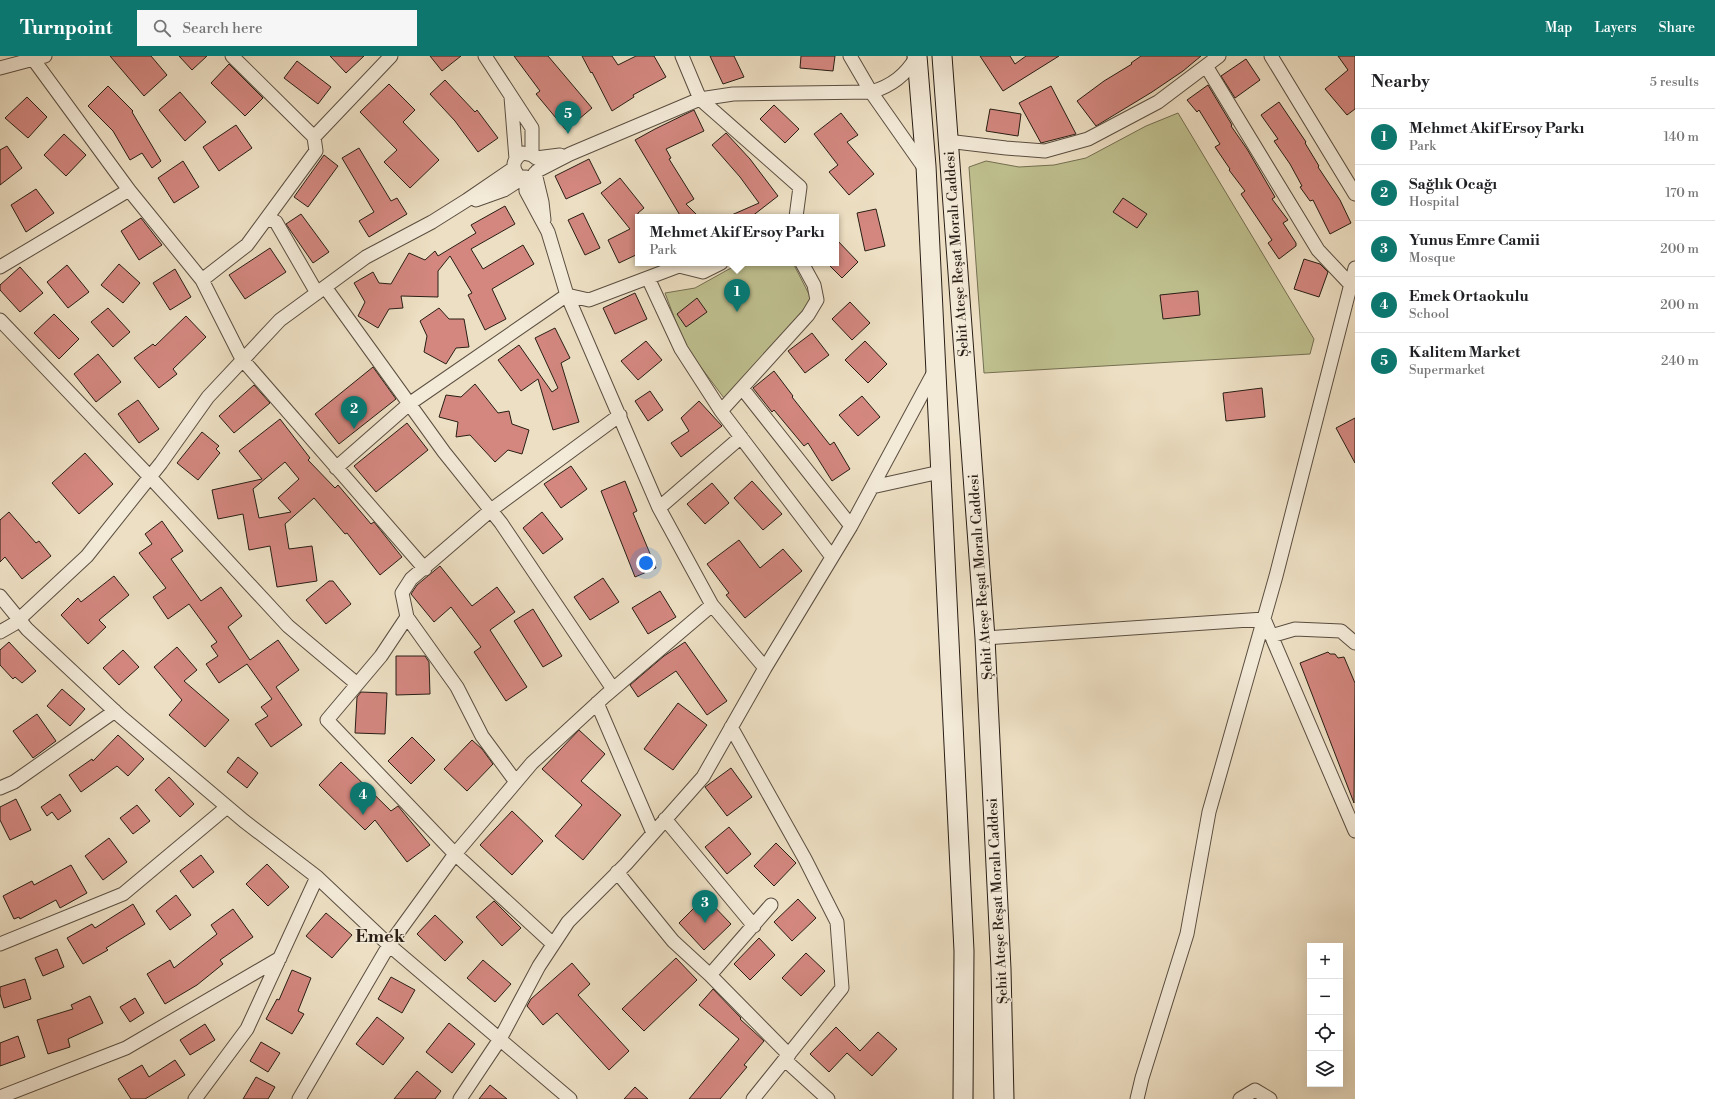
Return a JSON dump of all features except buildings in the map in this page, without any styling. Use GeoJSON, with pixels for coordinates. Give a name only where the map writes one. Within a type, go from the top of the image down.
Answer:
{"type":"FeatureCollection","features":[{"type":"Feature","properties":{"kind":"main road"},"geometry":{"type":"LineString","coordinates":[[917,56],[926,171],[964,951],[963,1099]]}},
{"type":"Feature","properties":{"kind":"main road","name":"Şehit Ateşe Reşat Moralı Caddesi"},"geometry":{"type":"LineString","coordinates":[[942,56],[947,140],[985,638],[1001,969],[1004,1099]]}},
{"type":"Feature","properties":{"kind":"street"},"geometry":{"type":"LineString","coordinates":[[202,280],[247,244],[316,151],[314,137],[232,56]]}},
{"type":"Feature","properties":{"kind":"street"},"geometry":{"type":"LineString","coordinates":[[314,137],[391,56]]}},
{"type":"Feature","properties":{"kind":"street"},"geometry":{"type":"LineString","coordinates":[[485,56],[532,128],[532,169],[526,191],[546,229],[567,295],[659,508],[712,605],[765,668]]}},
{"type":"Feature","properties":{"kind":"street"},"geometry":{"type":"LineString","coordinates":[[682,56],[700,100],[800,187],[796,214]]}},
{"type":"Feature","properties":{"kind":"street"},"geometry":{"type":"LineString","coordinates":[[850,56],[870,92],[926,171]]}},
{"type":"Feature","properties":{"kind":"street"},"geometry":{"type":"LineString","coordinates":[[511,95],[515,163],[519,176],[532,169],[700,100],[733,94],[870,92],[891,84],[901,78],[911,67],[917,56]]}},
{"type":"Feature","properties":{"kind":"street"},"geometry":{"type":"LineString","coordinates":[[947,140],[1006,148],[1045,151],[1088,139],[1158,102],[1219,56]]}},
{"type":"Feature","properties":{"kind":"street"},"geometry":{"type":"LineString","coordinates":[[1271,56],[1355,194]]}},
{"type":"Feature","properties":{"kind":"street"},"geometry":{"type":"LineString","coordinates":[[0,68],[39,58],[129,190],[202,280],[242,359],[425,569]]}},
{"type":"Feature","properties":{"kind":"street"},"geometry":{"type":"LineString","coordinates":[[1206,66],[1318,250],[1351,285]]}},
{"type":"Feature","properties":{"kind":"street"},"geometry":{"type":"LineString","coordinates":[[0,632],[19,620],[87,556],[150,477],[208,397],[280,320],[366,257],[453,209],[515,163],[523,153],[532,169]]}},
{"type":"Feature","properties":{"kind":"street"},"geometry":{"type":"LineString","coordinates":[[453,209],[504,190],[532,169]]}},
{"type":"Feature","properties":{"kind":"street"},"geometry":{"type":"LineString","coordinates":[[0,267],[129,190]]}},
{"type":"Feature","properties":{"kind":"street"},"geometry":{"type":"LineString","coordinates":[[267,218],[276,222],[321,290],[444,452],[501,523],[613,689]]}},
{"type":"Feature","properties":{"kind":"street"},"geometry":{"type":"LineString","coordinates":[[336,468],[409,404],[567,295],[589,300],[679,266],[703,272],[715,266]]}},
{"type":"Feature","properties":{"kind":"street"},"geometry":{"type":"LineString","coordinates":[[721,411],[808,315],[817,300],[814,285],[804,266]]}},
{"type":"Feature","properties":{"kind":"street"},"geometry":{"type":"LineString","coordinates":[[1137,1099],[1187,934],[1209,812],[1264,619],[1355,268]]}},
{"type":"Feature","properties":{"kind":"street"},"geometry":{"type":"LineString","coordinates":[[648,278],[681,350],[721,411],[832,557]]}},
{"type":"Feature","properties":{"kind":"street"},"geometry":{"type":"LineString","coordinates":[[0,320],[150,477],[288,626],[357,684]]}},
{"type":"Feature","properties":{"kind":"street"},"geometry":{"type":"LineString","coordinates":[[460,1099],[500,1040],[539,966],[568,922],[617,872],[703,777],[765,668],[851,526],[935,370]]}},
{"type":"Feature","properties":{"kind":"street"},"geometry":{"type":"LineString","coordinates":[[742,388],[851,526]]}},
{"type":"Feature","properties":{"kind":"street"},"geometry":{"type":"LineString","coordinates":[[516,782],[482,736],[457,687],[407,617],[402,593],[411,579],[425,569],[491,510],[620,415]]}},
{"type":"Feature","properties":{"kind":"street"},"geometry":{"type":"LineString","coordinates":[[659,508],[741,437]]}},
{"type":"Feature","properties":{"kind":"street"},"geometry":{"type":"LineString","coordinates":[[872,487],[940,472]]}},
{"type":"Feature","properties":{"kind":"street"},"geometry":{"type":"LineString","coordinates":[[0,596],[26,629],[115,711],[227,807],[317,877],[389,945],[570,1099]]}},
{"type":"Feature","properties":{"kind":"street"},"geometry":{"type":"LineString","coordinates":[[299,1099],[389,945],[455,854],[532,763],[597,703],[712,605]]}},
{"type":"Feature","properties":{"kind":"street"},"geometry":{"type":"LineString","coordinates":[[407,617],[381,656],[327,720],[455,854],[553,944]]}},
{"type":"Feature","properties":{"kind":"street"},"geometry":{"type":"LineString","coordinates":[[985,638],[1264,619]]}},
{"type":"Feature","properties":{"kind":"street"},"geometry":{"type":"LineString","coordinates":[[1264,619],[1355,831]]}},
{"type":"Feature","properties":{"kind":"street"},"geometry":{"type":"LineString","coordinates":[[1271,636],[1295,629],[1341,632],[1355,643]]}},
{"type":"Feature","properties":{"kind":"street"},"geometry":{"type":"LineString","coordinates":[[597,703],[653,833]]}},
{"type":"Feature","properties":{"kind":"street"},"geometry":{"type":"LineString","coordinates":[[0,788],[14,782],[115,711]]}},
{"type":"Feature","properties":{"kind":"street"},"geometry":{"type":"LineString","coordinates":[[731,727],[837,922],[842,988],[753,1099]]}},
{"type":"Feature","properties":{"kind":"street"},"geometry":{"type":"LineString","coordinates":[[0,944],[123,894],[227,807]]}},
{"type":"Feature","properties":{"kind":"street"},"geometry":{"type":"LineString","coordinates":[[665,819],[754,926]]}},
{"type":"Feature","properties":{"kind":"street"},"geometry":{"type":"LineString","coordinates":[[617,872],[673,941],[710,975],[828,1099]]}},
{"type":"Feature","properties":{"kind":"street"},"geometry":{"type":"LineString","coordinates":[[195,1099],[247,1029],[317,877]]}},
{"type":"Feature","properties":{"kind":"street"},"geometry":{"type":"LineString","coordinates":[[710,975],[771,905]]}},
{"type":"Feature","properties":{"kind":"street"},"geometry":{"type":"LineString","coordinates":[[0,1097],[126,1048],[280,958]]}},
{"type":"Feature","properties":{"kind":"street"},"geometry":{"type":"LineString","coordinates":[[1240,1099],[1255,1090],[1270,1099]]}},
{"type":"Feature","properties":{"kind":"green space"},"geometry":{"type":"Polygon","coordinates":[[[1178,113],[1314,339],[1310,354],[984,373],[969,167],[986,161],[1019,167],[1054,165],[1086,158],[1146,126],[1178,113]]]}},
{"type":"Feature","properties":{"kind":"green space"},"geometry":{"type":"Polygon","coordinates":[[[735,266],[795,266],[812,300],[724,398],[685,346],[665,293],[695,288],[735,266]]]}},
{"type":"Feature","properties":{"kind":"place","name":"Kalitem Market"},"geometry":{"type":"Point","coordinates":[568,134]}},
{"type":"Feature","properties":{"kind":"place","name":"Mehmet Akif Ersoy Parkı"},"geometry":{"type":"Point","coordinates":[737,312]}},
{"type":"Feature","properties":{"kind":"place","name":"Sağlık Ocağı"},"geometry":{"type":"Point","coordinates":[354,429]}},
{"type":"Feature","properties":{"kind":"place","name":"Emek Ortaokulu"},"geometry":{"type":"Point","coordinates":[363,815]}},
{"type":"Feature","properties":{"kind":"place","name":"Yunus Emre Camii"},"geometry":{"type":"Point","coordinates":[705,923]}},
{"type":"Feature","properties":{"kind":"district","name":"Emek"},"geometry":{"type":"Point","coordinates":[380,936]}}]}
